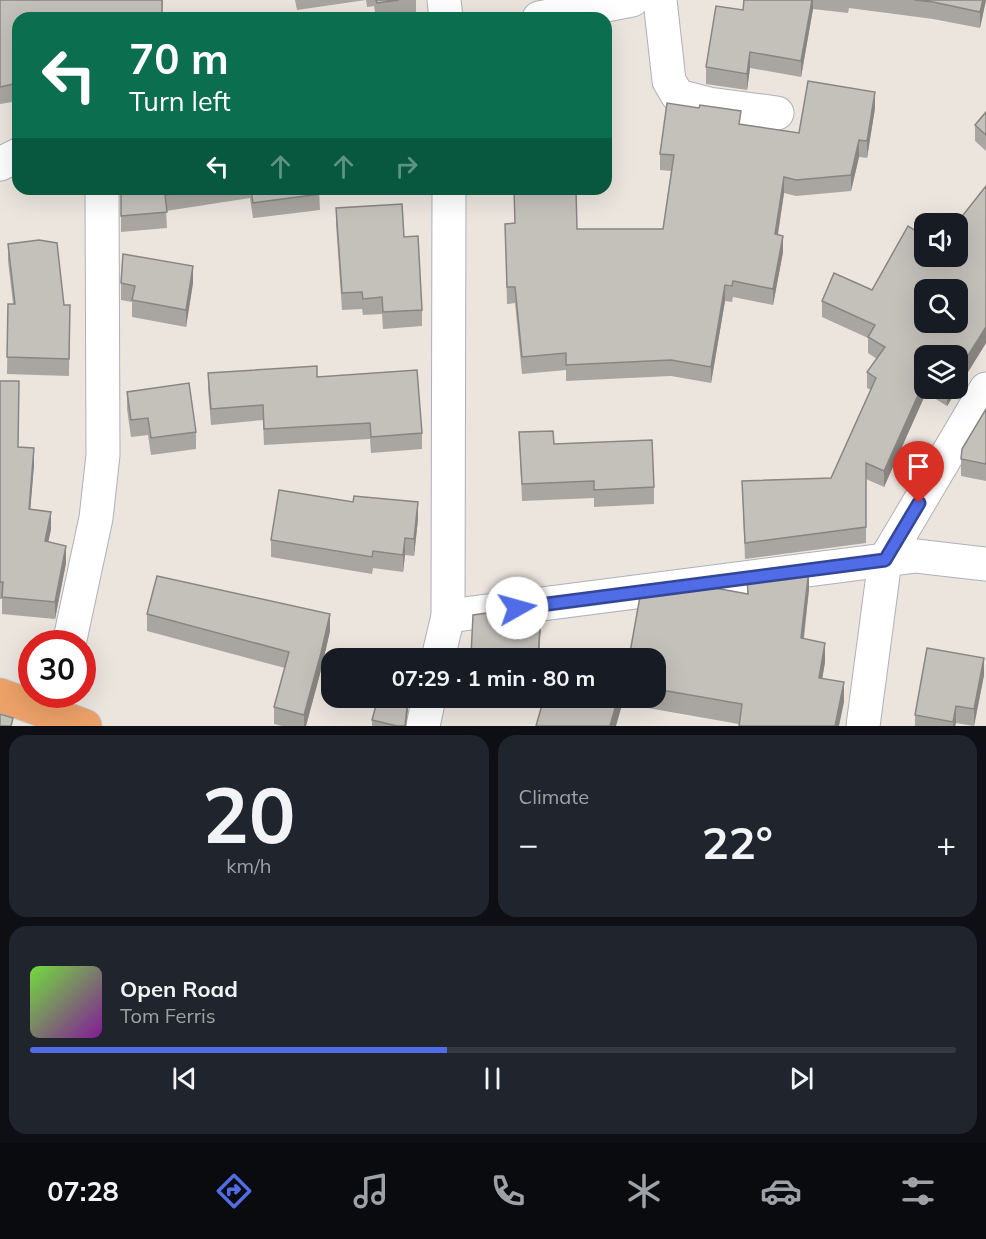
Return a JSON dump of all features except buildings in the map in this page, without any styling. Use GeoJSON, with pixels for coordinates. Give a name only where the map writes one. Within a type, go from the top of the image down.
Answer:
{"type":"FeatureCollection","features":[{"type":"Feature","properties":{"kind":"highway"},"geometry":{"type":"LineString","coordinates":[[0,695],[18,698]]}},
{"type":"Feature","properties":{"kind":"highway"},"geometry":{"type":"LineString","coordinates":[[61,708],[85,726]]}},
{"type":"Feature","properties":{"kind":"street"},"geometry":{"type":"LineString","coordinates":[[570,12],[632,0]]}},
{"type":"Feature","properties":{"kind":"street"},"geometry":{"type":"LineString","coordinates":[[660,0],[669,81],[678,96],[709,104],[777,112]]}},
{"type":"Feature","properties":{"kind":"street"},"geometry":{"type":"LineString","coordinates":[[72,630],[96,518],[103,455],[102,195]]}},
{"type":"Feature","properties":{"kind":"street"},"geometry":{"type":"LineString","coordinates":[[440,648],[448,616],[448,195]]}},
{"type":"Feature","properties":{"kind":"street"},"geometry":{"type":"LineString","coordinates":[[863,726],[885,560],[986,389]]}},
{"type":"Feature","properties":{"kind":"street"},"geometry":{"type":"LineString","coordinates":[[448,616],[916,556],[986,564]]}},
{"type":"Feature","properties":{"kind":"street"},"geometry":{"type":"LineString","coordinates":[[423,726],[427,708]]}},
{"type":"Feature","properties":{"kind":"route"},"geometry":{"type":"LineString","coordinates":[[517,608],[885,560],[919,503]]}}]}
